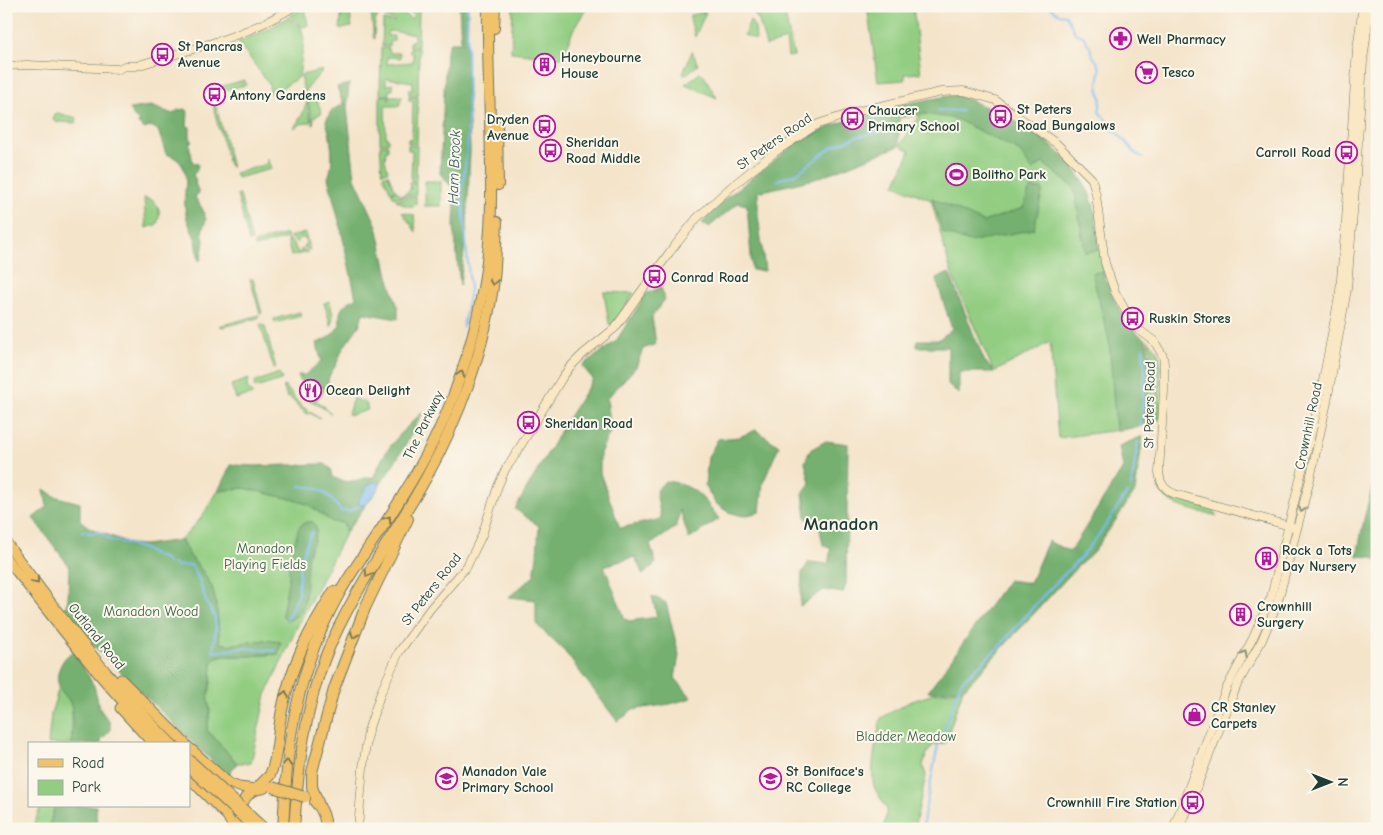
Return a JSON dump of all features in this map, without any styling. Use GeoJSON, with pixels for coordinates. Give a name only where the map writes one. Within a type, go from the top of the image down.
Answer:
{"type":"FeatureCollection","features":[{"type":"Feature","properties":{"kind":"highway","name":"The Parkway"},"geometry":{"type":"LineString","coordinates":[[283,829],[291,730],[304,676],[325,621],[340,593],[404,495],[445,417],[463,367],[477,317],[484,284],[491,200],[488,6]]}},
{"type":"Feature","properties":{"kind":"highway","name":"The Parkway"},"geometry":{"type":"LineString","coordinates":[[294,829],[304,734],[311,703],[326,657],[348,607],[426,478],[441,448],[473,370],[486,318],[494,279],[498,193],[494,39],[495,6]]}},
{"type":"Feature","properties":{"kind":"highway"},"geometry":{"type":"LineString","coordinates":[[327,828],[324,814],[312,787],[312,772],[334,689],[365,608],[441,448]]}},
{"type":"Feature","properties":{"kind":"highway"},"geometry":{"type":"LineString","coordinates":[[240,829],[242,803],[248,794],[268,778],[272,772],[286,693],[300,648],[318,616],[357,557],[370,545]]}},
{"type":"Feature","properties":{"kind":"highway"},"geometry":{"type":"LineString","coordinates":[[257,788],[272,787],[305,797],[319,806]]}},
{"type":"Feature","properties":{"kind":"main road","name":"Outland Road"},"geometry":{"type":"LineString","coordinates":[[6,542],[87,646],[170,742]]}},
{"type":"Feature","properties":{"kind":"main road","name":"Outland Road"},"geometry":{"type":"LineString","coordinates":[[6,558],[82,655],[117,696],[161,742]]}},
{"type":"Feature","properties":{"kind":"main road"},"geometry":{"type":"LineString","coordinates":[[87,646],[184,742]]}},
{"type":"Feature","properties":{"kind":"main road"},"geometry":{"type":"LineString","coordinates":[[82,655],[100,684],[152,742]]}},
{"type":"Feature","properties":{"kind":"main road"},"geometry":{"type":"LineString","coordinates":[[190,748],[229,783],[239,787],[257,788]]}},
{"type":"Feature","properties":{"kind":"main road"},"geometry":{"type":"LineString","coordinates":[[190,760],[265,829]]}},
{"type":"Feature","properties":{"kind":"main road"},"geometry":{"type":"LineString","coordinates":[[190,769],[255,829]]}},
{"type":"Feature","properties":{"kind":"main road"},"geometry":{"type":"LineString","coordinates":[[190,779],[227,816],[234,829]]}},
{"type":"Feature","properties":{"kind":"street"},"geometry":{"type":"LineString","coordinates":[[6,66],[27,65],[119,69],[124,66],[136,66],[239,35],[264,24],[295,6]]}},
{"type":"Feature","properties":{"kind":"street","name":"Crownhill Road"},"geometry":{"type":"LineString","coordinates":[[1180,829],[1236,685],[1262,640],[1278,601],[1340,291],[1357,48],[1363,6]]}},
{"type":"Feature","properties":{"kind":"street","name":"Crownhill Road"},"geometry":{"type":"LineString","coordinates":[[1173,829],[1226,689],[1253,638],[1271,597],[1310,479],[1348,289],[1362,61],[1370,6]]}},
{"type":"Feature","properties":{"kind":"street","name":"St Peters Road"},"geometry":{"type":"LineString","coordinates":[[358,829],[368,730],[394,662],[430,609],[467,566],[482,535],[506,468],[562,378],[582,356],[615,328],[669,252],[697,218],[731,187],[776,152],[818,124],[855,112],[941,92],[964,91],[995,100],[1057,144],[1092,179],[1104,258],[1115,292],[1134,326],[1154,341],[1162,356],[1164,364],[1164,391],[1158,472],[1161,483],[1168,492],[1293,528]]}},
{"type":"Feature","properties":{"kind":"green space"},"geometry":{"type":"Polygon","coordinates":[[[305,6],[320,6],[305,11],[308,25],[303,27],[290,16],[305,6]]]}},
{"type":"Feature","properties":{"kind":"green space"},"geometry":{"type":"Polygon","coordinates":[[[342,6],[349,6],[352,27],[340,29],[342,6]]]}},
{"type":"Feature","properties":{"kind":"green space"},"geometry":{"type":"Polygon","coordinates":[[[371,6],[379,6],[381,9],[375,22],[374,39],[373,35],[371,6]]]}},
{"type":"Feature","properties":{"kind":"green space"},"geometry":{"type":"Polygon","coordinates":[[[393,6],[396,6],[395,8],[411,19],[414,15],[401,6],[414,6],[419,10],[418,47],[410,47],[410,41],[414,41],[414,34],[388,31],[387,36],[394,36],[394,41],[390,41],[390,46],[382,46],[383,22],[384,20],[394,22],[394,20],[385,17],[393,6]]]}},
{"type":"Feature","properties":{"kind":"green space"},"geometry":{"type":"Polygon","coordinates":[[[459,6],[468,6],[467,70],[470,150],[467,226],[460,285],[454,227],[455,196],[451,186],[440,174],[446,52],[450,42],[461,42],[459,6]]]}},
{"type":"Feature","properties":{"kind":"green space"},"geometry":{"type":"Polygon","coordinates":[[[513,6],[588,6],[573,30],[563,58],[511,52],[513,6]]]}},
{"type":"Feature","properties":{"kind":"green space"},"geometry":{"type":"Polygon","coordinates":[[[749,6],[783,6],[794,56],[788,57],[786,40],[766,46],[759,21],[749,6]]]}},
{"type":"Feature","properties":{"kind":"green space"},"geometry":{"type":"Polygon","coordinates":[[[867,6],[913,6],[921,73],[905,74],[905,80],[878,82],[867,6]]]}},
{"type":"Feature","properties":{"kind":"green space"},"geometry":{"type":"Polygon","coordinates":[[[706,12],[695,37],[690,15],[706,12]]]}},
{"type":"Feature","properties":{"kind":"green space"},"geometry":{"type":"Polygon","coordinates":[[[288,17],[301,27],[304,39],[299,77],[280,89],[280,91],[270,94],[269,84],[238,42],[266,30],[288,17]]]}},
{"type":"Feature","properties":{"kind":"green space"},"geometry":{"type":"Polygon","coordinates":[[[750,20],[755,28],[756,40],[744,35],[750,20]]]}},
{"type":"Feature","properties":{"kind":"green space"},"geometry":{"type":"Polygon","coordinates":[[[381,48],[389,48],[390,53],[400,53],[400,58],[387,57],[387,64],[413,62],[413,53],[410,53],[410,48],[419,49],[418,95],[409,95],[409,90],[413,90],[413,82],[386,78],[386,85],[393,84],[393,90],[389,90],[389,95],[380,95],[381,48]]]}},
{"type":"Feature","properties":{"kind":"green space"},"geometry":{"type":"Polygon","coordinates":[[[692,51],[698,65],[685,75],[683,74],[692,51]]]}},
{"type":"Feature","properties":{"kind":"green space"},"geometry":{"type":"Polygon","coordinates":[[[323,70],[310,85],[304,94],[301,75],[323,70]]]}},
{"type":"Feature","properties":{"kind":"green space"},"geometry":{"type":"Polygon","coordinates":[[[700,73],[703,74],[717,98],[685,84],[700,73]]]}},
{"type":"Feature","properties":{"kind":"green space"},"geometry":{"type":"Polygon","coordinates":[[[245,80],[246,85],[216,92],[215,88],[245,80]]]}},
{"type":"Feature","properties":{"kind":"green space"},"geometry":{"type":"Polygon","coordinates":[[[349,84],[347,108],[355,178],[377,226],[388,276],[398,308],[398,319],[363,313],[359,326],[343,348],[329,376],[327,388],[309,382],[301,383],[298,375],[305,375],[321,361],[317,343],[335,331],[340,325],[342,308],[356,298],[328,178],[332,149],[326,121],[331,111],[343,104],[337,87],[349,84]]]}},
{"type":"Feature","properties":{"kind":"green space"},"geometry":{"type":"Polygon","coordinates":[[[213,95],[222,129],[219,130],[212,101],[213,95]]]}},
{"type":"Feature","properties":{"kind":"green space"},"geometry":{"type":"Polygon","coordinates":[[[315,95],[322,113],[314,117],[313,125],[308,100],[310,96],[315,95]]]}},
{"type":"Feature","properties":{"kind":"green space"},"geometry":{"type":"Polygon","coordinates":[[[955,95],[997,112],[1018,123],[1039,136],[1073,168],[1086,186],[1094,207],[1099,250],[1085,252],[1074,188],[1043,163],[1032,170],[1019,151],[956,119],[925,114],[899,118],[899,146],[815,179],[758,192],[758,215],[765,271],[752,270],[747,205],[738,203],[709,227],[702,223],[721,202],[799,141],[836,124],[896,105],[955,95]]]}},
{"type":"Feature","properties":{"kind":"green space"},"geometry":{"type":"Polygon","coordinates":[[[380,96],[389,96],[389,101],[390,96],[402,96],[399,106],[385,106],[386,138],[388,138],[388,143],[380,143],[380,96]]]}},
{"type":"Feature","properties":{"kind":"green space"},"geometry":{"type":"Polygon","coordinates":[[[409,97],[418,97],[417,144],[408,143],[408,139],[412,138],[413,101],[409,101],[409,97]]]}},
{"type":"Feature","properties":{"kind":"green space"},"geometry":{"type":"Polygon","coordinates":[[[307,102],[311,122],[294,128],[302,115],[307,102]]]}},
{"type":"Feature","properties":{"kind":"green space"},"geometry":{"type":"Polygon","coordinates":[[[151,106],[173,114],[178,110],[186,109],[188,112],[187,126],[190,127],[192,141],[189,144],[193,163],[198,164],[197,170],[193,175],[199,193],[195,197],[203,210],[206,220],[202,231],[204,241],[199,261],[196,241],[186,213],[186,179],[184,168],[178,160],[166,154],[158,130],[151,126],[145,129],[138,124],[139,120],[135,118],[129,109],[151,106]]]}},
{"type":"Feature","properties":{"kind":"green space"},"geometry":{"type":"Polygon","coordinates":[[[58,113],[77,118],[76,123],[56,122],[53,120],[55,114],[58,113]]]}},
{"type":"Feature","properties":{"kind":"green space"},"geometry":{"type":"Polygon","coordinates":[[[921,114],[956,115],[1039,157],[1075,185],[1088,251],[1100,249],[1114,339],[1119,430],[1058,438],[1050,342],[994,372],[952,275],[931,200],[895,185],[910,151],[900,145],[921,114]]]}},
{"type":"Feature","properties":{"kind":"green space"},"geometry":{"type":"Polygon","coordinates":[[[223,130],[232,168],[229,165],[220,131],[223,130]]]}},
{"type":"Feature","properties":{"kind":"green space"},"geometry":{"type":"Polygon","coordinates":[[[380,145],[388,145],[385,160],[388,171],[382,173],[380,145]]]}},
{"type":"Feature","properties":{"kind":"green space"},"geometry":{"type":"Polygon","coordinates":[[[408,145],[417,146],[416,182],[411,182],[412,150],[408,150],[408,145]]]}},
{"type":"Feature","properties":{"kind":"green space"},"geometry":{"type":"Polygon","coordinates":[[[267,158],[271,169],[237,178],[235,173],[264,165],[267,162],[267,158]]]}},
{"type":"Feature","properties":{"kind":"green space"},"geometry":{"type":"Polygon","coordinates":[[[388,174],[395,190],[391,192],[383,176],[388,174]]]}},
{"type":"Feature","properties":{"kind":"green space"},"geometry":{"type":"Polygon","coordinates":[[[425,181],[441,181],[441,206],[425,206],[425,181]]]}},
{"type":"Feature","properties":{"kind":"green space"},"geometry":{"type":"Polygon","coordinates":[[[409,183],[416,183],[416,194],[395,198],[391,193],[396,190],[401,196],[411,189],[409,183]]]}},
{"type":"Feature","properties":{"kind":"green space"},"geometry":{"type":"Polygon","coordinates":[[[1030,188],[1043,189],[1034,229],[970,242],[943,233],[932,198],[983,222],[1023,208],[1030,188]]]}},
{"type":"Feature","properties":{"kind":"green space"},"geometry":{"type":"Polygon","coordinates":[[[237,195],[240,195],[252,241],[249,242],[237,195]]]}},
{"type":"Feature","properties":{"kind":"green space"},"geometry":{"type":"Polygon","coordinates":[[[416,196],[416,204],[413,207],[396,200],[416,196]]]}},
{"type":"Feature","properties":{"kind":"green space"},"geometry":{"type":"Polygon","coordinates":[[[144,198],[153,201],[159,212],[156,225],[146,228],[144,198]]]}},
{"type":"Feature","properties":{"kind":"green space"},"geometry":{"type":"Polygon","coordinates":[[[402,212],[414,215],[416,232],[402,212]]]}},
{"type":"Feature","properties":{"kind":"green space"},"geometry":{"type":"Polygon","coordinates":[[[305,233],[310,250],[304,248],[306,241],[304,238],[300,238],[297,243],[289,237],[305,233]]]}},
{"type":"Feature","properties":{"kind":"green space"},"geometry":{"type":"Polygon","coordinates":[[[286,234],[287,238],[255,247],[254,243],[286,234]]]}},
{"type":"Feature","properties":{"kind":"green space"},"geometry":{"type":"Polygon","coordinates":[[[287,239],[294,244],[298,253],[301,252],[301,249],[308,252],[291,256],[287,239]]]}},
{"type":"Feature","properties":{"kind":"green space"},"geometry":{"type":"Polygon","coordinates":[[[1103,272],[1124,318],[1146,340],[1152,365],[1143,426],[1116,431],[1109,340],[1092,273],[1103,272]]]}},
{"type":"Feature","properties":{"kind":"green space"},"geometry":{"type":"Polygon","coordinates":[[[949,273],[984,360],[994,372],[959,372],[959,394],[948,384],[948,347],[917,347],[917,340],[938,340],[952,329],[936,279],[949,273]]]}},
{"type":"Feature","properties":{"kind":"green space"},"geometry":{"type":"Polygon","coordinates":[[[250,279],[253,279],[262,313],[260,314],[250,279]]]}},
{"type":"Feature","properties":{"kind":"green space"},"geometry":{"type":"Polygon","coordinates":[[[661,287],[665,299],[652,317],[656,344],[643,349],[636,367],[607,398],[611,430],[600,453],[600,473],[620,528],[661,519],[656,491],[665,481],[683,485],[697,493],[719,519],[689,539],[680,510],[676,527],[650,545],[656,563],[643,575],[635,557],[604,566],[625,619],[629,621],[657,617],[652,596],[666,603],[679,655],[675,678],[692,698],[670,704],[631,710],[617,721],[565,652],[536,624],[536,600],[509,597],[534,576],[537,556],[539,526],[515,509],[593,379],[582,366],[616,341],[646,294],[661,287]]]}},
{"type":"Feature","properties":{"kind":"green space"},"geometry":{"type":"Polygon","coordinates":[[[604,292],[634,293],[612,325],[609,324],[604,292]]]}},
{"type":"Feature","properties":{"kind":"green space"},"geometry":{"type":"Polygon","coordinates":[[[330,301],[333,316],[331,326],[324,303],[330,301]]]}},
{"type":"Feature","properties":{"kind":"green space"},"geometry":{"type":"Polygon","coordinates":[[[300,312],[301,316],[275,323],[274,319],[300,312]]]}},
{"type":"Feature","properties":{"kind":"green space"},"geometry":{"type":"Polygon","coordinates":[[[259,315],[258,318],[223,327],[219,326],[259,315]]]}},
{"type":"Feature","properties":{"kind":"green space"},"geometry":{"type":"Polygon","coordinates":[[[260,324],[265,326],[276,368],[274,369],[260,324]]]}},
{"type":"Feature","properties":{"kind":"green space"},"geometry":{"type":"Polygon","coordinates":[[[1148,340],[1158,351],[1160,359],[1161,419],[1158,419],[1154,365],[1148,340]]]}},
{"type":"Feature","properties":{"kind":"green space"},"geometry":{"type":"Polygon","coordinates":[[[1152,365],[1153,391],[1143,426],[1152,365]]]}},
{"type":"Feature","properties":{"kind":"green space"},"geometry":{"type":"Polygon","coordinates":[[[279,373],[281,380],[256,388],[254,386],[255,382],[279,373]]]}},
{"type":"Feature","properties":{"kind":"green space"},"geometry":{"type":"Polygon","coordinates":[[[249,379],[247,387],[253,394],[236,399],[231,385],[249,379]]]}},
{"type":"Feature","properties":{"kind":"green space"},"geometry":{"type":"Polygon","coordinates":[[[283,386],[286,387],[300,405],[320,419],[310,413],[306,414],[289,397],[287,398],[283,386]]]}},
{"type":"Feature","properties":{"kind":"green space"},"geometry":{"type":"Polygon","coordinates":[[[322,387],[326,388],[316,401],[331,413],[308,399],[320,392],[322,387]]]}},
{"type":"Feature","properties":{"kind":"green space"},"geometry":{"type":"Polygon","coordinates":[[[1154,394],[1157,420],[1146,425],[1154,394]]]}},
{"type":"Feature","properties":{"kind":"green space"},"geometry":{"type":"Polygon","coordinates":[[[353,398],[366,403],[368,410],[351,415],[348,414],[353,398]]]}},
{"type":"Feature","properties":{"kind":"green space"},"geometry":{"type":"Polygon","coordinates":[[[423,412],[387,474],[346,532],[343,523],[332,522],[309,505],[295,500],[244,488],[218,491],[231,465],[325,464],[331,469],[333,477],[339,480],[350,481],[374,477],[382,458],[394,442],[423,412]]]}},
{"type":"Feature","properties":{"kind":"green space"},"geometry":{"type":"Polygon","coordinates":[[[756,430],[779,446],[763,483],[760,512],[743,516],[728,512],[715,503],[705,485],[708,457],[718,439],[739,437],[756,430]]]}},
{"type":"Feature","properties":{"kind":"green space"},"geometry":{"type":"Polygon","coordinates":[[[1143,436],[1135,492],[1093,553],[1077,567],[965,688],[928,692],[1008,580],[1030,583],[1048,541],[1070,552],[1123,468],[1119,446],[1143,436]]]}},
{"type":"Feature","properties":{"kind":"green space"},"geometry":{"type":"Polygon","coordinates":[[[826,441],[848,444],[846,584],[843,593],[824,590],[800,606],[802,573],[809,562],[828,564],[831,549],[823,545],[819,525],[806,518],[803,493],[810,483],[805,462],[810,450],[826,441]]]}},
{"type":"Feature","properties":{"kind":"green space"},"geometry":{"type":"Polygon","coordinates":[[[1377,469],[1377,560],[1372,557],[1357,556],[1377,469]]]}},
{"type":"Feature","properties":{"kind":"green space"},"geometry":{"type":"Polygon","coordinates":[[[1159,486],[1171,497],[1210,508],[1214,510],[1217,516],[1176,505],[1163,495],[1158,488],[1159,486]]]}},
{"type":"Feature","properties":{"kind":"green space","name":"Manadon Playing Fields"},"geometry":{"type":"Polygon","coordinates":[[[244,488],[277,494],[309,505],[328,519],[343,523],[346,532],[298,625],[266,695],[251,763],[237,763],[207,730],[210,711],[208,700],[212,662],[218,656],[278,654],[265,640],[230,645],[220,643],[216,603],[212,587],[181,540],[201,518],[218,491],[244,488]]]}},
{"type":"Feature","properties":{"kind":"green space","name":"Manadon Wood"},"geometry":{"type":"Polygon","coordinates":[[[44,489],[54,496],[80,503],[80,520],[90,528],[131,544],[144,545],[181,540],[212,587],[216,603],[220,643],[230,645],[265,640],[281,642],[278,654],[218,656],[212,662],[208,700],[210,711],[207,730],[237,763],[229,775],[218,767],[93,645],[64,612],[68,599],[69,566],[33,518],[47,507],[44,489]]]}},
{"type":"Feature","properties":{"kind":"green space"},"geometry":{"type":"Polygon","coordinates":[[[306,522],[313,522],[316,534],[308,555],[303,607],[296,616],[289,620],[285,619],[282,614],[289,576],[289,562],[299,527],[306,522]]]}},
{"type":"Feature","properties":{"kind":"green space"},"geometry":{"type":"Polygon","coordinates":[[[74,651],[94,686],[100,709],[110,723],[110,731],[101,742],[72,742],[72,708],[58,683],[58,672],[62,662],[74,651]]]}},
{"type":"Feature","properties":{"kind":"green space"},"geometry":{"type":"Polygon","coordinates":[[[59,687],[69,698],[72,708],[72,742],[48,742],[51,714],[59,687]]]}},
{"type":"Feature","properties":{"kind":"green space","name":"Bladder Meadow"},"geometry":{"type":"Polygon","coordinates":[[[963,690],[945,743],[933,745],[927,753],[923,765],[926,776],[914,829],[880,829],[884,825],[887,809],[875,788],[873,766],[881,718],[909,702],[932,693],[963,690]]]}},
{"type":"Feature","properties":{"kind":"green space"},"geometry":{"type":"Polygon","coordinates":[[[40,808],[54,808],[48,829],[32,829],[40,808]]]}},
{"type":"Feature","properties":{"kind":"green space"},"geometry":{"type":"Polygon","coordinates":[[[54,808],[96,808],[97,829],[48,829],[54,808]]]}},
{"type":"Feature","properties":{"kind":"water"},"geometry":{"type":"Polygon","coordinates":[[[377,482],[379,488],[367,504],[359,506],[359,499],[370,483],[377,482]]]}},
{"type":"Feature","properties":{"kind":"waterway","name":"Ham Brook"},"geometry":{"type":"LineString","coordinates":[[463,327],[470,290],[462,192],[468,142],[467,6]]}},
{"type":"Feature","properties":{"kind":"waterway"},"geometry":{"type":"LineString","coordinates":[[1048,6],[1059,14],[1066,15],[1075,33],[1083,36],[1090,47],[1100,69],[1098,86],[1101,99],[1099,112],[1136,154],[1142,157]]}},
{"type":"Feature","properties":{"kind":"waterway"},"geometry":{"type":"LineString","coordinates":[[938,110],[962,111]]}},
{"type":"Feature","properties":{"kind":"waterway"},"geometry":{"type":"LineString","coordinates":[[777,180],[796,174],[832,147],[855,137],[904,125]]}},
{"type":"Feature","properties":{"kind":"waterway"},"geometry":{"type":"LineString","coordinates":[[1141,426],[1145,373],[1143,348]]}},
{"type":"Feature","properties":{"kind":"waterway"},"geometry":{"type":"LineString","coordinates":[[1131,486],[1138,442]]}},
{"type":"Feature","properties":{"kind":"waterway"},"geometry":{"type":"LineString","coordinates":[[300,486],[324,492],[341,511],[350,511],[359,506]]}},
{"type":"Feature","properties":{"kind":"waterway"},"geometry":{"type":"LineString","coordinates":[[942,736],[961,682],[998,648],[1041,598],[1083,555],[1127,493]]}},
{"type":"Feature","properties":{"kind":"waterway"},"geometry":{"type":"LineString","coordinates":[[82,531],[100,532],[112,541],[124,542],[144,549],[155,556],[162,557],[168,563]]}},
{"type":"Feature","properties":{"kind":"waterway"},"geometry":{"type":"LineString","coordinates":[[287,618],[298,596],[300,562],[312,532]]}},
{"type":"Feature","properties":{"kind":"waterway"},"geometry":{"type":"LineString","coordinates":[[173,564],[178,566],[191,565],[199,579],[206,602],[215,617],[216,628],[213,652],[243,648],[276,651]]}},
{"type":"Feature","properties":{"kind":"waterway"},"geometry":{"type":"LineString","coordinates":[[923,829],[938,745]]}},
{"type":"Feature","properties":{"kind":"place","name":"Well Pharmacy"},"geometry":{"type":"Point","coordinates":[1121,39]}},
{"type":"Feature","properties":{"kind":"place","name":"St Pancras Avenue"},"geometry":{"type":"Point","coordinates":[162,54]}},
{"type":"Feature","properties":{"kind":"place","name":"Honeybourne House"},"geometry":{"type":"Point","coordinates":[545,65]}},
{"type":"Feature","properties":{"kind":"place","name":"Tesco"},"geometry":{"type":"Point","coordinates":[1146,72]}},
{"type":"Feature","properties":{"kind":"place","name":"Antony Gardens"},"geometry":{"type":"Point","coordinates":[214,95]}},
{"type":"Feature","properties":{"kind":"place","name":"St Peters Road Bungalows"},"geometry":{"type":"Point","coordinates":[1001,117]}},
{"type":"Feature","properties":{"kind":"place","name":"Chaucer Primary School"},"geometry":{"type":"Point","coordinates":[852,118]}},
{"type":"Feature","properties":{"kind":"place","name":"Dryden Avenue"},"geometry":{"type":"Point","coordinates":[545,127]}},
{"type":"Feature","properties":{"kind":"place","name":"Sheridan Road Middle"},"geometry":{"type":"Point","coordinates":[550,150]}},
{"type":"Feature","properties":{"kind":"place","name":"Carroll Road"},"geometry":{"type":"Point","coordinates":[1347,152]}},
{"type":"Feature","properties":{"kind":"place","name":"Bolitho Park"},"geometry":{"type":"Point","coordinates":[956,174]}},
{"type":"Feature","properties":{"kind":"place","name":"Conrad Road"},"geometry":{"type":"Point","coordinates":[655,277]}},
{"type":"Feature","properties":{"kind":"place","name":"Ruskin Stores"},"geometry":{"type":"Point","coordinates":[1133,318]}},
{"type":"Feature","properties":{"kind":"place","name":"Ocean Delight"},"geometry":{"type":"Point","coordinates":[310,390]}},
{"type":"Feature","properties":{"kind":"place","name":"Sheridan Road"},"geometry":{"type":"Point","coordinates":[529,423]}},
{"type":"Feature","properties":{"kind":"place","name":"Rock a Tots Day Nursery"},"geometry":{"type":"Point","coordinates":[1266,558]}},
{"type":"Feature","properties":{"kind":"place","name":"Crownhill Surgery"},"geometry":{"type":"Point","coordinates":[1241,614]}},
{"type":"Feature","properties":{"kind":"place","name":"CR Stanley Carpets"},"geometry":{"type":"Point","coordinates":[1195,715]}},
{"type":"Feature","properties":{"kind":"place","name":"Manadon Vale Primary School"},"geometry":{"type":"Point","coordinates":[446,779]}},
{"type":"Feature","properties":{"kind":"place","name":"St Boniface's RC College"},"geometry":{"type":"Point","coordinates":[770,779]}},
{"type":"Feature","properties":{"kind":"place","name":"Crownhill Fire Station"},"geometry":{"type":"Point","coordinates":[1193,802]}},
{"type":"Feature","properties":{"kind":"district","name":"Manadon"},"geometry":{"type":"Point","coordinates":[841,523]}}]}
